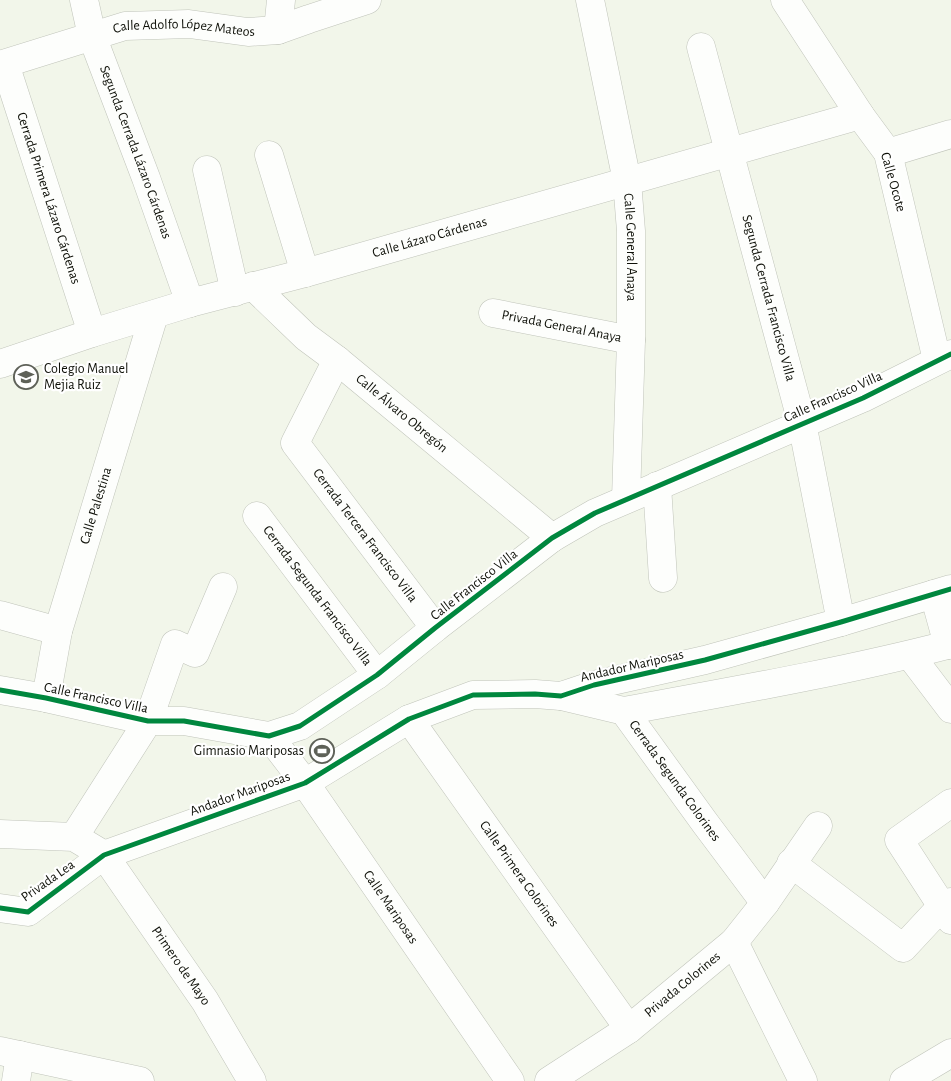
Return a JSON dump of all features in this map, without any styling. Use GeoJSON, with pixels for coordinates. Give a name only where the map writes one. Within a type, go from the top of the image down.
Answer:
{"type":"FeatureCollection","features":[{"type":"Feature","properties":{"kind":"street","name":"Segunda Cerrada Lázaro Cárdenas"},"geometry":{"type":"LineString","coordinates":[[84,0],[92,36],[146,178],[190,303]]}},
{"type":"Feature","properties":{"kind":"street"},"geometry":{"type":"LineString","coordinates":[[278,30],[281,0]]}},
{"type":"Feature","properties":{"kind":"street","name":"Calle Adolfo López Mateos"},"geometry":{"type":"LineString","coordinates":[[2,64],[126,26],[189,24],[248,32],[278,30],[367,0]]}},
{"type":"Feature","properties":{"kind":"street","name":"Calle General Anaya"},"geometry":{"type":"LineString","coordinates":[[590,0],[627,181],[631,231],[631,340],[626,499]]}},
{"type":"Feature","properties":{"kind":"street","name":"Calle Ocote"},"geometry":{"type":"LineString","coordinates":[[785,0],[860,116],[888,153],[944,357]]}},
{"type":"Feature","properties":{"kind":"street"},"geometry":{"type":"LineString","coordinates":[[701,47],[729,152]]}},
{"type":"Feature","properties":{"kind":"street","name":"Cerrada Primera Lázaro Cárdenas"},"geometry":{"type":"LineString","coordinates":[[2,64],[92,333]]}},
{"type":"Feature","properties":{"kind":"street","name":"Calle Lázaro Cárdenas"},"geometry":{"type":"LineString","coordinates":[[0,362],[190,303],[305,273],[860,116]]}},
{"type":"Feature","properties":{"kind":"street"},"geometry":{"type":"LineString","coordinates":[[888,153],[951,134]]}},
{"type":"Feature","properties":{"kind":"street","name":"Segunda Cerrada Francisco Villa"},"geometry":{"type":"LineString","coordinates":[[729,152],[802,423],[841,622]]}},
{"type":"Feature","properties":{"kind":"street"},"geometry":{"type":"LineString","coordinates":[[269,155],[305,273]]}},
{"type":"Feature","properties":{"kind":"street"},"geometry":{"type":"LineString","coordinates":[[207,170],[244,289]]}},
{"type":"Feature","properties":{"kind":"street","name":"Calle Álvaro Obregón"},"geometry":{"type":"LineString","coordinates":[[244,289],[337,360],[552,538]]}},
{"type":"Feature","properties":{"kind":"street","name":"Privada General Anaya"},"geometry":{"type":"LineString","coordinates":[[494,313],[631,340]]}},
{"type":"Feature","properties":{"kind":"street","name":"Calle Palestina"},"geometry":{"type":"LineString","coordinates":[[46,698],[58,632],[154,315]]}},
{"type":"Feature","properties":{"kind":"street","name":"Calle Francisco Villa"},"geometry":{"type":"LineString","coordinates":[[0,690],[46,698],[148,721],[184,721],[269,736],[300,726],[377,675],[552,538],[595,513],[862,398],[944,357]]}},
{"type":"Feature","properties":{"kind":"street","name":"Cerrada Tercera Francisco Villa"},"geometry":{"type":"LineString","coordinates":[[337,360],[295,443],[435,628]]}},
{"type":"Feature","properties":{"kind":"street"},"geometry":{"type":"LineString","coordinates":[[656,486],[663,578]]}},
{"type":"Feature","properties":{"kind":"street","name":"Cerrada Segunda Francisco Villa"},"geometry":{"type":"LineString","coordinates":[[257,516],[377,675]]}},
{"type":"Feature","properties":{"kind":"street","name":"Privada Lea"},"geometry":{"type":"LineString","coordinates":[[74,837],[148,721],[175,644],[195,653],[223,587]]}},
{"type":"Feature","properties":{"kind":"street"},"geometry":{"type":"LineString","coordinates":[[624,711],[777,683],[949,645],[942,591]]}},
{"type":"Feature","properties":{"kind":"street","name":"Andador Mariposas"},"geometry":{"type":"LineString","coordinates":[[104,855],[305,782],[409,719],[473,696],[535,694],[561,696],[594,685],[705,660],[841,622],[942,591]]}},
{"type":"Feature","properties":{"kind":"street"},"geometry":{"type":"LineString","coordinates":[[0,615],[58,632]]}},
{"type":"Feature","properties":{"kind":"street"},"geometry":{"type":"LineString","coordinates":[[910,655],[951,709]]}},
{"type":"Feature","properties":{"kind":"street","name":"Cerrada Segunda Colorines"},"geometry":{"type":"LineString","coordinates":[[561,696],[624,711],[765,903]]}},
{"type":"Feature","properties":{"kind":"street","name":"Calle Primera Colorines"},"geometry":{"type":"LineString","coordinates":[[409,719],[628,1029]]}},
{"type":"Feature","properties":{"kind":"street","name":"Calle Mariposas"},"geometry":{"type":"LineString","coordinates":[[269,736],[305,782],[510,1081]]}},
{"type":"Feature","properties":{"kind":"street"},"geometry":{"type":"LineString","coordinates":[[791,863],[903,948],[948,909],[900,840],[951,803]]}},
{"type":"Feature","properties":{"kind":"street","name":"Privada Colorines"},"geometry":{"type":"LineString","coordinates":[[549,1081],[628,1029],[734,942],[765,903],[818,826]]}},
{"type":"Feature","properties":{"kind":"street"},"geometry":{"type":"LineString","coordinates":[[0,834],[74,837],[104,855]]}},
{"type":"Feature","properties":{"kind":"street","name":"Privada Lea"},"geometry":{"type":"LineString","coordinates":[[0,908],[28,912],[104,855]]}},
{"type":"Feature","properties":{"kind":"street","name":"Primero de Mayo"},"geometry":{"type":"LineString","coordinates":[[104,855],[205,1001],[252,1081]]}},
{"type":"Feature","properties":{"kind":"street"},"geometry":{"type":"LineString","coordinates":[[734,942],[804,1081]]}},
{"type":"Feature","properties":{"kind":"street"},"geometry":{"type":"LineString","coordinates":[[904,1081],[951,1053]]}},
{"type":"Feature","properties":{"kind":"street"},"geometry":{"type":"LineString","coordinates":[[12,1062],[140,1081]]}},
{"type":"Feature","properties":{"kind":"cycle path"},"geometry":{"type":"LineString","coordinates":[[0,690],[46,698],[148,721],[184,721],[269,736],[300,726],[377,675],[552,538],[595,513],[863,398],[951,354]]}},
{"type":"Feature","properties":{"kind":"cycle path"},"geometry":{"type":"LineString","coordinates":[[0,908],[28,912],[104,855],[305,783],[409,719],[473,695],[535,694],[561,696],[594,685],[705,660],[951,589]]}},
{"type":"Feature","properties":{"kind":"place","name":"Colegio Manuel Mejia Ruiz"},"geometry":{"type":"Point","coordinates":[26,377]}},
{"type":"Feature","properties":{"kind":"place","name":"Gimnasio Mariposas"},"geometry":{"type":"Point","coordinates":[322,751]}}]}
